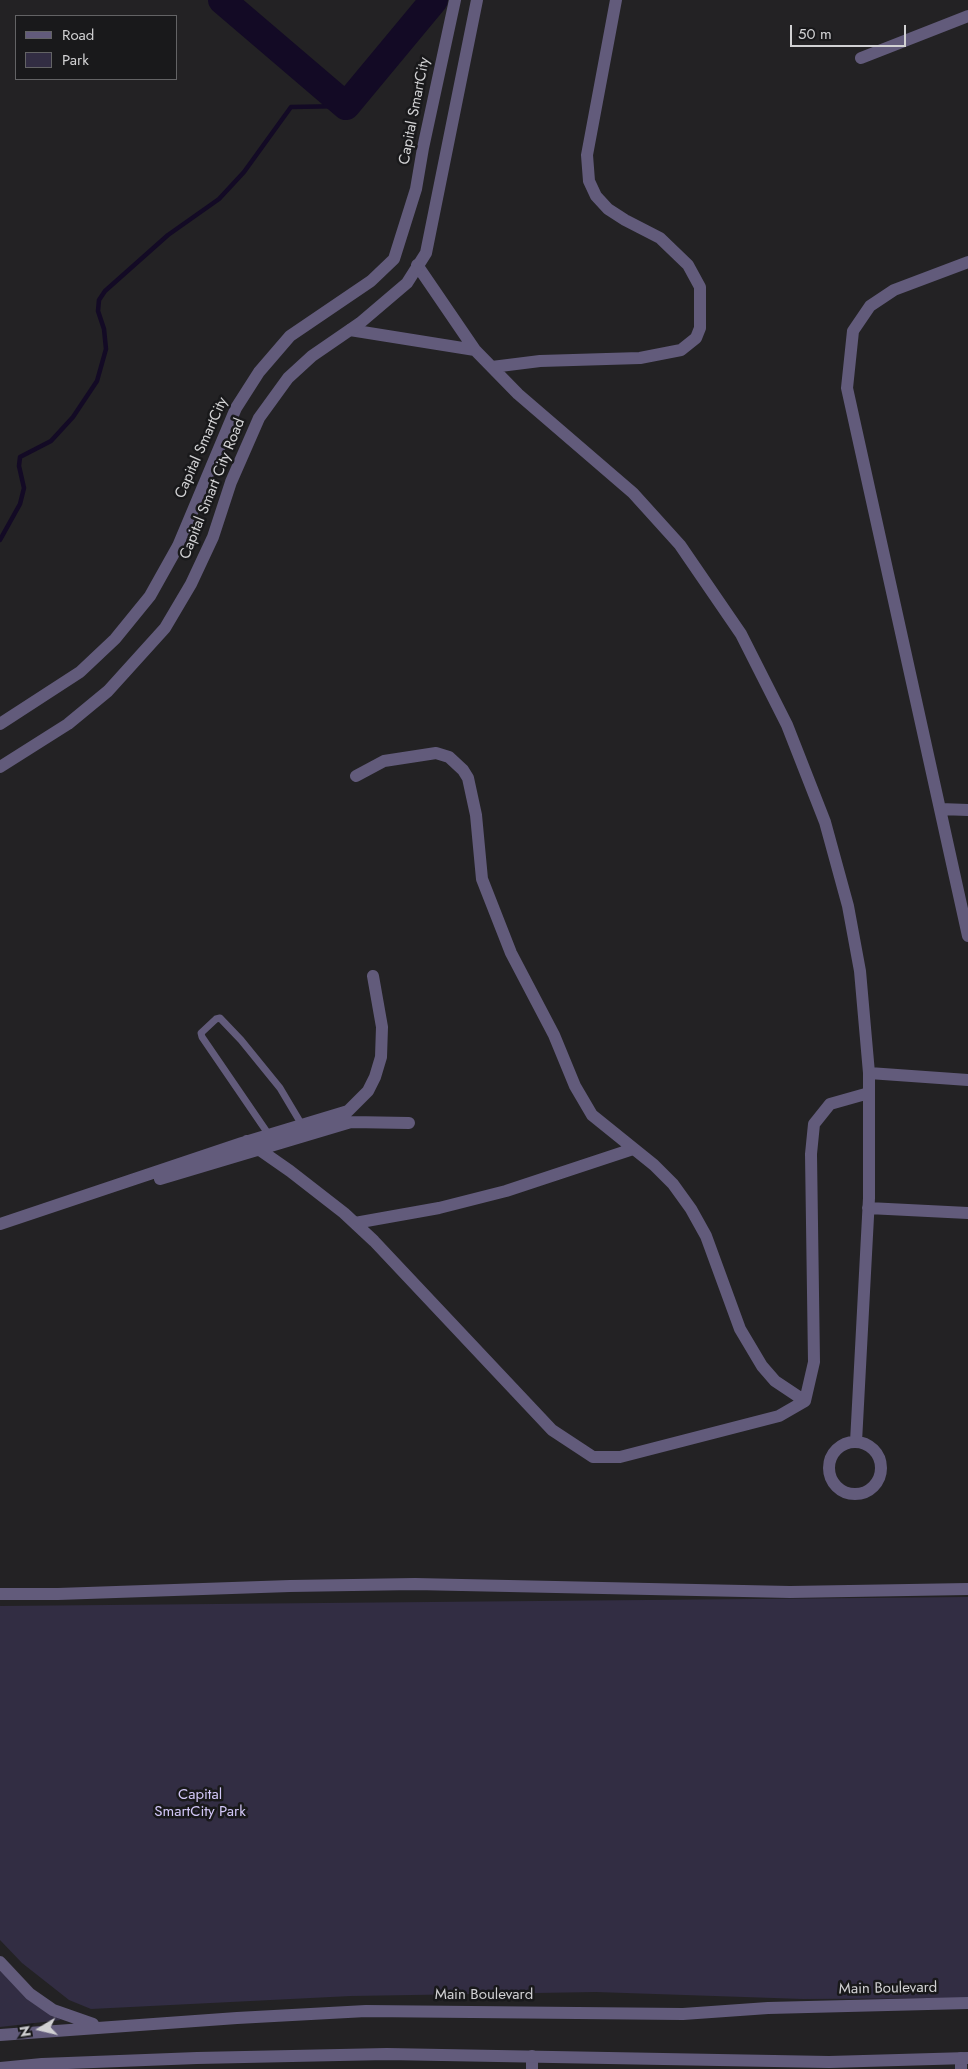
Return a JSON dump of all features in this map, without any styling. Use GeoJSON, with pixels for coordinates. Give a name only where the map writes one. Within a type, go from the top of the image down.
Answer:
{"type":"FeatureCollection","features":[{"type":"Feature","properties":{"kind":"street","name":"Capital SmartCity"},"geometry":{"type":"LineString","coordinates":[[0,724],[80,672],[114,639],[150,596],[178,546],[236,408],[258,372],[290,336],[371,281],[394,259],[416,188],[455,0]]}},
{"type":"Feature","properties":{"kind":"street","name":"Capital Smart City Road"},"geometry":{"type":"LineString","coordinates":[[0,767],[68,724],[108,691],[165,628],[191,584],[209,545],[231,482],[259,418],[288,378],[312,356],[388,301],[407,283],[426,253],[477,0]]}},
{"type":"Feature","properties":{"kind":"street"},"geometry":{"type":"LineString","coordinates":[[492,367],[540,361],[648,356],[681,350],[696,338],[700,328],[700,287],[688,265],[660,238],[608,209],[596,196],[589,181],[587,155],[616,0]]}},
{"type":"Feature","properties":{"kind":"street"},"geometry":{"type":"LineString","coordinates":[[861,58],[968,16]]}},
{"type":"Feature","properties":{"kind":"street"},"geometry":{"type":"LineString","coordinates":[[968,262],[894,290],[870,306],[853,332],[847,388],[968,936]]}},
{"type":"Feature","properties":{"kind":"street"},"geometry":{"type":"LineString","coordinates":[[417,265],[476,350],[518,394],[634,493],[680,545],[741,634],[787,725],[825,822],[848,906],[860,971],[869,1073],[868,1208],[856,1442]]}},
{"type":"Feature","properties":{"kind":"street"},"geometry":{"type":"LineString","coordinates":[[350,330],[476,350]]}},
{"type":"Feature","properties":{"kind":"street"},"geometry":{"type":"LineString","coordinates":[[356,776],[384,761],[436,753],[449,757],[463,770],[468,778],[476,815],[482,879],[511,953],[554,1035],[575,1086],[592,1115],[654,1165],[673,1184],[691,1209],[706,1236],[740,1329],[762,1366],[776,1381],[806,1400]]}},
{"type":"Feature","properties":{"kind":"street"},"geometry":{"type":"LineString","coordinates":[[940,809],[968,810]]}},
{"type":"Feature","properties":{"kind":"street"},"geometry":{"type":"LineString","coordinates":[[0,1232],[28,1221],[259,1150],[350,1117],[368,1091],[379,1067],[382,1027],[372,976]]}},
{"type":"Feature","properties":{"kind":"street"},"geometry":{"type":"LineString","coordinates":[[869,1073],[968,1080]]}},
{"type":"Feature","properties":{"kind":"street"},"geometry":{"type":"LineString","coordinates":[[247,1141],[290,1171],[355,1224],[552,1430],[592,1457],[620,1457],[779,1416],[806,1400],[814,1362],[811,1154],[814,1124],[830,1104],[869,1093]]}},
{"type":"Feature","properties":{"kind":"street"},"geometry":{"type":"LineString","coordinates":[[0,1224],[247,1141],[302,1126],[350,1117],[409,1123]]}},
{"type":"Feature","properties":{"kind":"street"},"geometry":{"type":"LineString","coordinates":[[355,1224],[440,1208],[506,1191],[633,1149]]}},
{"type":"Feature","properties":{"kind":"street"},"geometry":{"type":"LineString","coordinates":[[868,1208],[968,1213]]}},
{"type":"Feature","properties":{"kind":"street"},"geometry":{"type":"LineString","coordinates":[[848,1442],[856,1442],[871,1447],[878,1456],[881,1468],[878,1479],[871,1488],[861,1493],[849,1493],[838,1488],[831,1479],[828,1468],[831,1457],[838,1448],[848,1442]]}},
{"type":"Feature","properties":{"kind":"street"},"geometry":{"type":"LineString","coordinates":[[0,1594],[405,1584],[771,1592],[968,1589]]}},
{"type":"Feature","properties":{"kind":"street"},"geometry":{"type":"LineString","coordinates":[[0,1962],[30,1994],[53,2010],[103,2027]]}},
{"type":"Feature","properties":{"kind":"street","name":"Main Boulevard"},"geometry":{"type":"LineString","coordinates":[[0,2035],[366,2011],[682,2014],[768,2008],[968,2003]]}},
{"type":"Feature","properties":{"kind":"street"},"geometry":{"type":"LineString","coordinates":[[0,2068],[70,2066],[197,2058],[387,2054],[532,2063],[845,2065],[963,2061]]}},
{"type":"Feature","properties":{"kind":"lane"},"geometry":{"type":"LineString","coordinates":[[269,1135],[202,1037],[201,1033],[220,1018],[274,1081],[302,1126]]}},
{"type":"Feature","properties":{"kind":"green space","name":"Capital SmartCity Park"},"geometry":{"type":"Polygon","coordinates":[[[968,1597],[968,1998],[803,1999],[596,1992],[351,1996],[91,2009],[69,2000],[22,1963],[0,1940],[0,1606],[968,1597]]]}},
{"type":"Feature","properties":{"kind":"green space"},"geometry":{"type":"Polygon","coordinates":[[[0,1967],[61,2020],[0,2027],[0,1967]]]}},
{"type":"Feature","properties":{"kind":"waterway"},"geometry":{"type":"LineString","coordinates":[[222,0],[346,106],[434,0]]}},
{"type":"Feature","properties":{"kind":"waterway"},"geometry":{"type":"LineString","coordinates":[[0,540],[20,504],[24,488],[19,466],[20,457],[51,441],[73,417],[97,381],[106,349],[104,329],[98,311],[99,300],[105,291],[168,235],[219,199],[244,172],[291,107],[346,106]]}}]}
